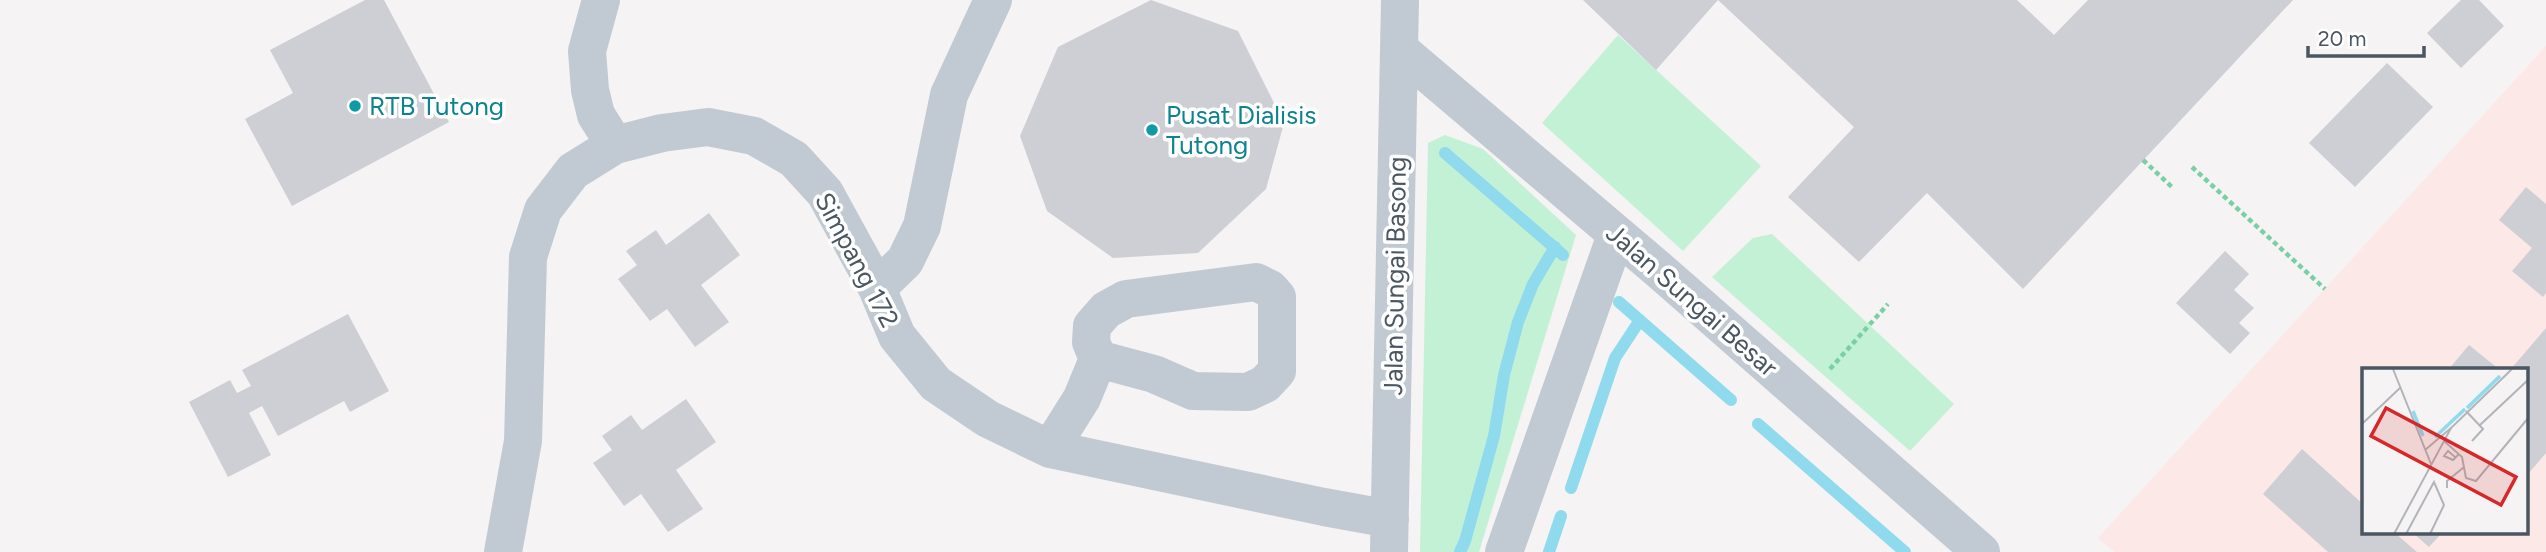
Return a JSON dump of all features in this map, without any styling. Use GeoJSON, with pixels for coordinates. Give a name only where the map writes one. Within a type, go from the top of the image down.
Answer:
{"type":"FeatureCollection","features":[{"type":"Feature","properties":{"kind":"street"},"geometry":{"type":"LineString","coordinates":[[601,0],[587,51],[590,90],[596,115],[615,145]]}},
{"type":"Feature","properties":{"kind":"street"},"geometry":{"type":"LineString","coordinates":[[877,288],[905,261],[922,226],[949,95],[993,0]]}},
{"type":"Feature","properties":{"kind":"street","name":"Jalan Sungai Basong"},"geometry":{"type":"LineString","coordinates":[[1390,536],[1400,0]]}},
{"type":"Feature","properties":{"kind":"street","name":"Jalan Sungai Besar"},"geometry":{"type":"LineString","coordinates":[[1400,50],[1980,552]]}},
{"type":"Feature","properties":{"kind":"street","name":"Simpang 172"},"geometry":{"type":"LineString","coordinates":[[503,552],[523,441],[528,257],[543,210],[573,171],[615,145],[662,133],[708,127],[754,136],[794,159],[825,193],[877,288],[897,336],[936,384],[988,419],[1051,449],[1324,508],[1390,536]]}},
{"type":"Feature","properties":{"kind":"street"},"geometry":{"type":"LineString","coordinates":[[1504,552],[1616,235]]}},
{"type":"Feature","properties":{"kind":"street"},"geometry":{"type":"LineString","coordinates":[[1051,449],[1082,398],[1098,359],[1091,342],[1092,326],[1106,310],[1126,299],[1256,282],[1270,289],[1277,298],[1277,371],[1265,384],[1248,392],[1193,391],[1154,374],[1098,359]]}},
{"type":"Feature","properties":{"kind":"path"},"geometry":{"type":"LineString","coordinates":[[2143,160],[2173,188]]}},
{"type":"Feature","properties":{"kind":"path"},"geometry":{"type":"LineString","coordinates":[[2192,167],[2325,289]]}},
{"type":"Feature","properties":{"kind":"path"},"geometry":{"type":"LineString","coordinates":[[1804,397],[1888,304]]}},
{"type":"Feature","properties":{"kind":"shaded area"},"geometry":{"type":"Polygon","coordinates":[[[2546,46],[2546,552],[2115,552],[2098,538],[2546,46]]]}},
{"type":"Feature","properties":{"kind":"green space"},"geometry":{"type":"Polygon","coordinates":[[[1618,35],[1761,166],[1683,251],[1542,123],[1618,35]]]}},
{"type":"Feature","properties":{"kind":"green space"},"geometry":{"type":"Polygon","coordinates":[[[1445,135],[1483,149],[1576,235],[1479,552],[1420,552],[1428,143],[1445,135]]]}},
{"type":"Feature","properties":{"kind":"green space"},"geometry":{"type":"Polygon","coordinates":[[[1772,234],[1954,404],[1910,451],[1712,277],[1753,238],[1772,234]]]}},
{"type":"Feature","properties":{"kind":"building","name":"RTB Tutong"},"geometry":{"type":"Polygon","coordinates":[[[365,0],[384,0],[449,122],[292,206],[245,119],[293,93],[270,50],[365,0]]]}},
{"type":"Feature","properties":{"kind":"building","name":"Pusat Dialisis Tutong"},"geometry":{"type":"Polygon","coordinates":[[[1151,0],[1238,31],[1284,123],[1266,189],[1198,253],[1113,258],[1047,211],[1020,136],[1058,47],[1151,0]]]}},
{"type":"Feature","properties":{"kind":"building"},"geometry":{"type":"Polygon","coordinates":[[[1583,0],[1718,0],[1656,70],[1583,0]]]}},
{"type":"Feature","properties":{"kind":"building"},"geometry":{"type":"Polygon","coordinates":[[[1718,0],[2017,0],[2054,35],[2088,0],[2293,0],[2023,289],[1927,193],[1859,262],[1788,197],[1854,127],[1718,0]]]}},
{"type":"Feature","properties":{"kind":"building"},"geometry":{"type":"Polygon","coordinates":[[[2461,0],[2479,0],[2504,26],[2461,68],[2427,33],[2461,0]]]}},
{"type":"Feature","properties":{"kind":"building"},"geometry":{"type":"Polygon","coordinates":[[[2387,63],[2433,107],[2355,187],[2309,143],[2387,63]]]}},
{"type":"Feature","properties":{"kind":"building"},"geometry":{"type":"Polygon","coordinates":[[[2526,187],[2546,204],[2546,293],[2543,297],[2512,271],[2532,248],[2499,220],[2526,187]]]}},
{"type":"Feature","properties":{"kind":"building"},"geometry":{"type":"Polygon","coordinates":[[[709,213],[740,255],[701,285],[729,322],[695,347],[667,309],[650,321],[618,279],[637,265],[626,251],[656,230],[666,245],[709,213]]]}},
{"type":"Feature","properties":{"kind":"building"},"geometry":{"type":"Polygon","coordinates":[[[2225,251],[2249,274],[2234,290],[2254,308],[2239,323],[2250,333],[2230,354],[2176,303],[2225,251]]]}},
{"type":"Feature","properties":{"kind":"building"},"geometry":{"type":"Polygon","coordinates":[[[348,314],[389,391],[350,412],[344,401],[278,436],[262,406],[249,413],[271,455],[228,477],[189,402],[230,380],[237,393],[251,386],[242,370],[348,314]]]}},
{"type":"Feature","properties":{"kind":"building"},"geometry":{"type":"Polygon","coordinates":[[[2546,328],[2546,453],[2528,474],[2528,368],[2512,368],[2546,328]]]}},
{"type":"Feature","properties":{"kind":"building"},"geometry":{"type":"Polygon","coordinates":[[[2469,345],[2498,368],[2450,368],[2469,345]]]}},
{"type":"Feature","properties":{"kind":"building"},"geometry":{"type":"Polygon","coordinates":[[[686,399],[716,442],[676,470],[703,509],[668,532],[641,494],[624,506],[593,463],[612,450],[602,436],[631,415],[642,430],[686,399]]]}},
{"type":"Feature","properties":{"kind":"building"},"geometry":{"type":"Polygon","coordinates":[[[2302,449],[2362,503],[2362,534],[2396,534],[2417,552],[2328,552],[2263,494],[2302,449]]]}},
{"type":"Feature","properties":{"kind":"building"},"geometry":{"type":"Polygon","coordinates":[[[2414,534],[2441,534],[2429,547],[2414,534]]]}},
{"type":"Feature","properties":{"kind":"waterway"},"geometry":{"type":"LineString","coordinates":[[1445,153],[1563,255]]}},
{"type":"Feature","properties":{"kind":"waterway"},"geometry":{"type":"LineString","coordinates":[[1460,552],[1494,436],[1504,375],[1518,322],[1533,284],[1555,247]]}},
{"type":"Feature","properties":{"kind":"waterway"},"geometry":{"type":"LineString","coordinates":[[1619,302],[1731,400]]}},
{"type":"Feature","properties":{"kind":"waterway"},"geometry":{"type":"LineString","coordinates":[[1571,488],[1615,358],[1640,320]]}},
{"type":"Feature","properties":{"kind":"waterway"},"geometry":{"type":"LineString","coordinates":[[1758,424],[1905,552]]}},
{"type":"Feature","properties":{"kind":"waterway"},"geometry":{"type":"LineString","coordinates":[[1549,552],[1561,516]]}},
{"type":"Feature","properties":{"kind":"place","name":"RTB Tutong"},"geometry":{"type":"Point","coordinates":[355,106]}},
{"type":"Feature","properties":{"kind":"place","name":"Pusat Dialisis Tutong"},"geometry":{"type":"Point","coordinates":[1152,130]}}]}
